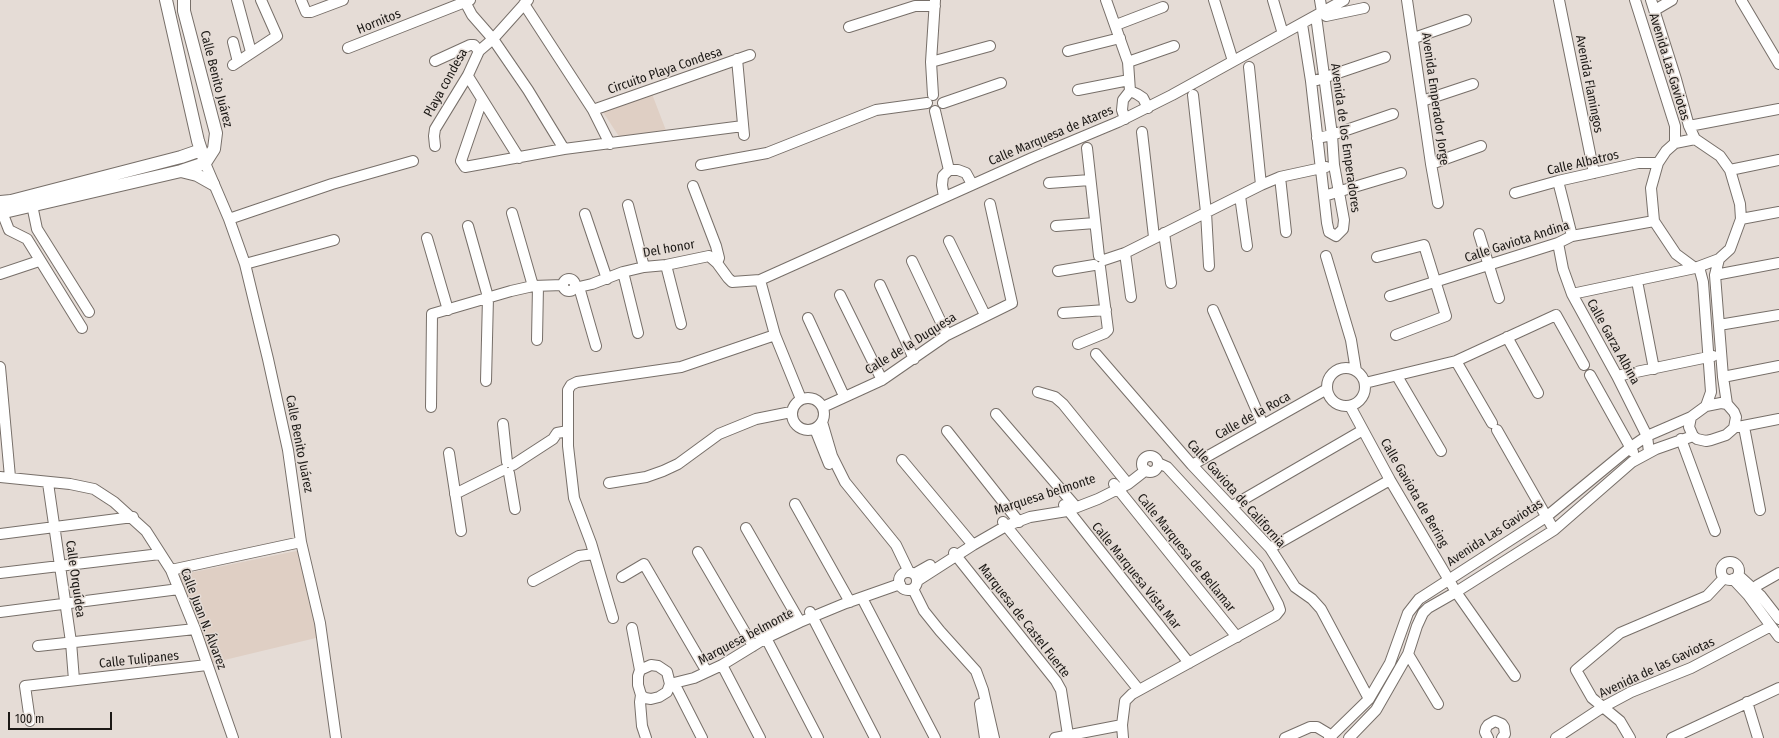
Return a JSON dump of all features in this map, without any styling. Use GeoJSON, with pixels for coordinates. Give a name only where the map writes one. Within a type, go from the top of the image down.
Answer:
{"type":"FeatureCollection","features":[{"type":"Feature","properties":{"kind":"main road","name":"Calle Benito Juárez"},"geometry":{"type":"LineString","coordinates":[[166,0],[199,146],[205,163]]}},
{"type":"Feature","properties":{"kind":"main road","name":"Calle Benito Juárez"},"geometry":{"type":"LineString","coordinates":[[184,0],[184,11],[216,133],[214,149],[205,163]]}},
{"type":"Feature","properties":{"kind":"main road"},"geometry":{"type":"LineString","coordinates":[[5,207],[29,203],[181,157],[199,146],[208,133],[216,133]]}},
{"type":"Feature","properties":{"kind":"main road"},"geometry":{"type":"LineString","coordinates":[[55,195],[181,171],[205,163]]}},
{"type":"Feature","properties":{"kind":"main road"},"geometry":{"type":"LineString","coordinates":[[181,171],[197,175],[213,184]]}},
{"type":"Feature","properties":{"kind":"street"},"geometry":{"type":"LineString","coordinates":[[237,0],[251,52]]}},
{"type":"Feature","properties":{"kind":"street"},"geometry":{"type":"LineString","coordinates":[[233,42],[235,63],[277,36],[262,0]]}},
{"type":"Feature","properties":{"kind":"street"},"geometry":{"type":"LineString","coordinates":[[301,0],[306,12],[311,12],[343,0]]}},
{"type":"Feature","properties":{"kind":"street"},"geometry":{"type":"LineString","coordinates":[[1106,0],[1128,62],[1130,91],[1122,100],[1122,110],[1125,119]]}},
{"type":"Feature","properties":{"kind":"street"},"geometry":{"type":"LineString","coordinates":[[1214,0],[1233,61]]}},
{"type":"Feature","properties":{"kind":"street"},"geometry":{"type":"LineString","coordinates":[[1273,0],[1283,34]]}},
{"type":"Feature","properties":{"kind":"street","name":"Avenida de los Emperadores"},"geometry":{"type":"LineString","coordinates":[[1302,24],[1311,81],[1328,228],[1329,232],[1336,236],[1343,229],[1344,220],[1334,165],[1332,134],[1323,78],[1319,14],[1320,0]]}},
{"type":"Feature","properties":{"kind":"street","name":"Calle Marquesa de Atares"},"geometry":{"type":"LineString","coordinates":[[760,280],[972,184],[1148,108],[1344,0]]}},
{"type":"Feature","properties":{"kind":"street","name":"Avenida Emperador Jorge"},"geometry":{"type":"LineString","coordinates":[[1407,0],[1438,203]]}},
{"type":"Feature","properties":{"kind":"street","name":"Avenida Flamingos"},"geometry":{"type":"LineString","coordinates":[[1559,0],[1594,173]]}},
{"type":"Feature","properties":{"kind":"street","name":"Avenida Las Gaviotas"},"geometry":{"type":"LineString","coordinates":[[1635,0],[1675,126],[1675,143],[1695,138]]}},
{"type":"Feature","properties":{"kind":"street","name":"Avenida Las Gaviotas"},"geometry":{"type":"LineString","coordinates":[[1651,0],[1689,126],[1695,138],[1720,156],[1730,170],[1737,188],[1741,219],[1730,249],[1720,259],[1716,275],[1722,377],[1727,404],[1736,417],[1734,428]]}},
{"type":"Feature","properties":{"kind":"street"},"geometry":{"type":"LineString","coordinates":[[1655,10],[1672,0]]}},
{"type":"Feature","properties":{"kind":"street"},"geometry":{"type":"LineString","coordinates":[[1741,0],[1779,64]]}},
{"type":"Feature","properties":{"kind":"street"},"geometry":{"type":"LineString","coordinates":[[466,1],[472,15],[493,38],[528,90],[564,149]]}},
{"type":"Feature","properties":{"kind":"street","name":"Hornitos"},"geometry":{"type":"LineString","coordinates":[[348,48],[466,1]]}},
{"type":"Feature","properties":{"kind":"street"},"geometry":{"type":"LineString","coordinates":[[493,38],[526,2],[593,110],[610,144]]}},
{"type":"Feature","properties":{"kind":"street"},"geometry":{"type":"LineString","coordinates":[[849,27],[915,6],[935,3],[929,109],[935,111]]}},
{"type":"Feature","properties":{"kind":"street"},"geometry":{"type":"LineString","coordinates":[[1116,25],[1163,8]]}},
{"type":"Feature","properties":{"kind":"street"},"geometry":{"type":"LineString","coordinates":[[1319,14],[1332,16],[1364,8]]}},
{"type":"Feature","properties":{"kind":"street"},"geometry":{"type":"LineString","coordinates":[[1414,38],[1466,20]]}},
{"type":"Feature","properties":{"kind":"street","name":"Playa condesa"},"geometry":{"type":"LineString","coordinates":[[435,146],[435,129],[468,75],[479,51],[493,38]]}},
{"type":"Feature","properties":{"kind":"street"},"geometry":{"type":"LineString","coordinates":[[1068,51],[1120,38]]}},
{"type":"Feature","properties":{"kind":"street"},"geometry":{"type":"LineString","coordinates":[[435,61],[470,45],[474,45],[479,51]]}},
{"type":"Feature","properties":{"kind":"street"},"geometry":{"type":"LineString","coordinates":[[932,62],[990,46]]}},
{"type":"Feature","properties":{"kind":"street"},"geometry":{"type":"LineString","coordinates":[[1128,62],[1174,46]]}},
{"type":"Feature","properties":{"kind":"street"},"geometry":{"type":"LineString","coordinates":[[737,59],[750,55]]}},
{"type":"Feature","properties":{"kind":"street"},"geometry":{"type":"LineString","coordinates":[[1311,81],[1385,57]]}},
{"type":"Feature","properties":{"kind":"street","name":"Circuito Playa Condesa"},"geometry":{"type":"LineString","coordinates":[[482,100],[461,162],[465,167],[564,149],[744,130],[737,59],[593,110]]}},
{"type":"Feature","properties":{"kind":"street"},"geometry":{"type":"LineString","coordinates":[[1248,66],[1261,185]]}},
{"type":"Feature","properties":{"kind":"street"},"geometry":{"type":"LineString","coordinates":[[468,75],[519,158]]}},
{"type":"Feature","properties":{"kind":"street"},"geometry":{"type":"LineString","coordinates":[[1078,90],[1129,80]]}},
{"type":"Feature","properties":{"kind":"street"},"geometry":{"type":"LineString","coordinates":[[935,111],[940,108],[943,103],[1001,83]]}},
{"type":"Feature","properties":{"kind":"street"},"geometry":{"type":"LineString","coordinates":[[1422,101],[1473,84]]}},
{"type":"Feature","properties":{"kind":"street"},"geometry":{"type":"LineString","coordinates":[[1130,91],[1143,98],[1148,108]]}},
{"type":"Feature","properties":{"kind":"street"},"geometry":{"type":"LineString","coordinates":[[1193,95],[1206,212],[1209,266]]}},
{"type":"Feature","properties":{"kind":"street"},"geometry":{"type":"LineString","coordinates":[[701,165],[767,153],[876,110],[938,96],[943,103]]}},
{"type":"Feature","properties":{"kind":"street"},"geometry":{"type":"LineString","coordinates":[[1689,126],[1779,109]]}},
{"type":"Feature","properties":{"kind":"street"},"geometry":{"type":"LineString","coordinates":[[935,111],[949,170]]}},
{"type":"Feature","properties":{"kind":"street"},"geometry":{"type":"LineString","coordinates":[[1317,138],[1392,114]]}},
{"type":"Feature","properties":{"kind":"street"},"geometry":{"type":"LineString","coordinates":[[1142,132],[1159,235],[1171,283]]}},
{"type":"Feature","properties":{"kind":"street"},"geometry":{"type":"LineString","coordinates":[[1675,143],[1666,151],[1658,163],[1650,188],[1654,221],[1676,254],[1697,267],[1703,282],[1711,392],[1706,406]]}},
{"type":"Feature","properties":{"kind":"street"},"geometry":{"type":"LineString","coordinates":[[1431,164],[1481,146]]}},
{"type":"Feature","properties":{"kind":"street"},"geometry":{"type":"LineString","coordinates":[[1078,344],[1107,331],[1106,310],[1099,262],[1087,148]]}},
{"type":"Feature","properties":{"kind":"street"},"geometry":{"type":"LineString","coordinates":[[1730,170],[1779,160]]}},
{"type":"Feature","properties":{"kind":"street"},"geometry":{"type":"LineString","coordinates":[[228,219],[332,184],[413,161]]}},
{"type":"Feature","properties":{"kind":"street","name":"Calle Benito Juárez"},"geometry":{"type":"LineString","coordinates":[[205,163],[245,264],[288,450],[301,542],[320,623],[336,738]]}},
{"type":"Feature","properties":{"kind":"street","name":"Calle Albatros"},"geometry":{"type":"LineString","coordinates":[[1515,194],[1558,181],[1638,163],[1658,163]]}},
{"type":"Feature","properties":{"kind":"street"},"geometry":{"type":"LineString","coordinates":[[1058,270],[1099,262],[1125,253],[1280,177],[1334,165]]}},
{"type":"Feature","properties":{"kind":"street"},"geometry":{"type":"LineString","coordinates":[[944,197],[942,185],[943,176],[949,170],[958,170],[966,173],[972,184]]}},
{"type":"Feature","properties":{"kind":"street"},"geometry":{"type":"LineString","coordinates":[[1324,196],[1401,173]]}},
{"type":"Feature","properties":{"kind":"street"},"geometry":{"type":"LineString","coordinates":[[1280,177],[1286,232]]}},
{"type":"Feature","properties":{"kind":"street"},"geometry":{"type":"LineString","coordinates":[[1049,183],[1090,180]]}},
{"type":"Feature","properties":{"kind":"street"},"geometry":{"type":"LineString","coordinates":[[1558,181],[1572,236]]}},
{"type":"Feature","properties":{"kind":"street"},"geometry":{"type":"LineString","coordinates":[[693,186],[716,246],[719,258],[717,263],[732,282],[760,280],[775,335],[801,399]]}},
{"type":"Feature","properties":{"kind":"street"},"geometry":{"type":"LineString","coordinates":[[1240,196],[1247,246]]}},
{"type":"Feature","properties":{"kind":"street"},"geometry":{"type":"LineString","coordinates":[[29,203],[37,230],[89,312]]}},
{"type":"Feature","properties":{"kind":"street","name":"Calle de la Duquesa"},"geometry":{"type":"LineString","coordinates":[[823,407],[844,396],[882,380],[947,335],[1012,303],[990,204]]}},
{"type":"Feature","properties":{"kind":"street"},"geometry":{"type":"LineString","coordinates":[[628,205],[644,267]]}},
{"type":"Feature","properties":{"kind":"street"},"geometry":{"type":"LineString","coordinates":[[5,207],[9,230],[27,240],[82,328]]}},
{"type":"Feature","properties":{"kind":"street"},"geometry":{"type":"LineString","coordinates":[[1741,219],[1779,212]]}},
{"type":"Feature","properties":{"kind":"street"},"geometry":{"type":"LineString","coordinates":[[512,213],[536,286],[536,340]]}},
{"type":"Feature","properties":{"kind":"street"},"geometry":{"type":"LineString","coordinates":[[585,214],[607,279]]}},
{"type":"Feature","properties":{"kind":"street","name":"Calle Gaviota Andina"},"geometry":{"type":"LineString","coordinates":[[1390,296],[1558,243],[1572,236],[1654,221]]}},
{"type":"Feature","properties":{"kind":"street"},"geometry":{"type":"LineString","coordinates":[[1056,226],[1096,223]]}},
{"type":"Feature","properties":{"kind":"street"},"geometry":{"type":"LineString","coordinates":[[468,226],[488,297],[486,381]]}},
{"type":"Feature","properties":{"kind":"street"},"geometry":{"type":"LineString","coordinates":[[1479,234],[1500,298]]}},
{"type":"Feature","properties":{"kind":"street"},"geometry":{"type":"LineString","coordinates":[[428,238],[448,310]]}},
{"type":"Feature","properties":{"kind":"street"},"geometry":{"type":"LineString","coordinates":[[245,264],[334,240]]}},
{"type":"Feature","properties":{"kind":"street"},"geometry":{"type":"LineString","coordinates":[[949,241],[985,315]]}},
{"type":"Feature","properties":{"kind":"street","name":"Calle Garza Albina"},"geometry":{"type":"LineString","coordinates":[[1558,243],[1563,269],[1572,294],[1617,376],[1647,436],[1649,452]]}},
{"type":"Feature","properties":{"kind":"street"},"geometry":{"type":"LineString","coordinates":[[1377,257],[1424,245],[1446,316],[1396,335]]}},
{"type":"Feature","properties":{"kind":"street"},"geometry":{"type":"LineString","coordinates":[[1125,253],[1131,297]]}},
{"type":"Feature","properties":{"kind":"street"},"geometry":{"type":"LineString","coordinates":[[1670,274],[1676,266],[1676,254]]}},
{"type":"Feature","properties":{"kind":"street","name":"Del honor"},"geometry":{"type":"LineString","coordinates":[[577,286],[607,279],[622,272],[644,267],[666,265],[709,256],[717,263]]}},
{"type":"Feature","properties":{"kind":"street"},"geometry":{"type":"LineString","coordinates":[[1326,256],[1351,340],[1351,369]]}},
{"type":"Feature","properties":{"kind":"street"},"geometry":{"type":"LineString","coordinates":[[1572,294],[1670,274],[1720,259]]}},
{"type":"Feature","properties":{"kind":"street"},"geometry":{"type":"LineString","coordinates":[[0,274],[39,261]]}},
{"type":"Feature","properties":{"kind":"street"},"geometry":{"type":"LineString","coordinates":[[912,261],[947,335]]}},
{"type":"Feature","properties":{"kind":"street"},"geometry":{"type":"LineString","coordinates":[[1716,275],[1779,263]]}},
{"type":"Feature","properties":{"kind":"street"},"geometry":{"type":"LineString","coordinates":[[666,265],[681,324]]}},
{"type":"Feature","properties":{"kind":"street"},"geometry":{"type":"LineString","coordinates":[[622,272],[638,333]]}},
{"type":"Feature","properties":{"kind":"street"},"geometry":{"type":"LineString","coordinates":[[431,407],[432,314],[488,297],[536,286],[563,284],[564,281],[571,280],[577,286],[596,346]]}},
{"type":"Feature","properties":{"kind":"street"},"geometry":{"type":"LineString","coordinates":[[1637,281],[1654,369]]}},
{"type":"Feature","properties":{"kind":"street"},"geometry":{"type":"LineString","coordinates":[[880,285],[914,359]]}},
{"type":"Feature","properties":{"kind":"street"},"geometry":{"type":"LineString","coordinates":[[840,295],[882,380]]}},
{"type":"Feature","properties":{"kind":"street"},"geometry":{"type":"LineString","coordinates":[[1063,313],[1106,310]]}},
{"type":"Feature","properties":{"kind":"street"},"geometry":{"type":"LineString","coordinates":[[1213,310],[1263,425]]}},
{"type":"Feature","properties":{"kind":"street"},"geometry":{"type":"LineString","coordinates":[[1365,383],[1456,361],[1556,314],[1584,365]]}},
{"type":"Feature","properties":{"kind":"street"},"geometry":{"type":"LineString","coordinates":[[1719,325],[1779,315]]}},
{"type":"Feature","properties":{"kind":"street"},"geometry":{"type":"LineString","coordinates":[[808,318],[844,396]]}},
{"type":"Feature","properties":{"kind":"street"},"geometry":{"type":"LineString","coordinates":[[613,618],[591,543],[574,498],[568,446],[568,390],[571,384],[681,367],[775,335]]}},
{"type":"Feature","properties":{"kind":"street"},"geometry":{"type":"LineString","coordinates":[[1507,337],[1538,393]]}},
{"type":"Feature","properties":{"kind":"street","name":"Calle Gaviota de California"},"geometry":{"type":"LineString","coordinates":[[1096,354],[1192,465],[1270,548],[1295,587],[1321,609],[1368,701]]}},
{"type":"Feature","properties":{"kind":"street"},"geometry":{"type":"LineString","coordinates":[[1617,376],[1721,354]]}},
{"type":"Feature","properties":{"kind":"street"},"geometry":{"type":"LineString","coordinates":[[1456,361],[1554,530]]}},
{"type":"Feature","properties":{"kind":"street"},"geometry":{"type":"LineString","coordinates":[[0,366],[5,477]]}},
{"type":"Feature","properties":{"kind":"street"},"geometry":{"type":"LineString","coordinates":[[1722,377],[1779,366]]}},
{"type":"Feature","properties":{"kind":"street"},"geometry":{"type":"LineString","coordinates":[[1351,369],[1362,376],[1365,383],[1366,388],[1363,398],[1355,405],[1350,406],[1337,404],[1332,401],[1327,389],[1330,377],[1334,372],[1351,369]]}},
{"type":"Feature","properties":{"kind":"street"},"geometry":{"type":"LineString","coordinates":[[1590,375],[1637,458]]}},
{"type":"Feature","properties":{"kind":"street"},"geometry":{"type":"LineString","coordinates":[[1396,376],[1441,451]]}},
{"type":"Feature","properties":{"kind":"street","name":"Calle de la Roca"},"geometry":{"type":"LineString","coordinates":[[1192,465],[1327,389]]}},
{"type":"Feature","properties":{"kind":"street"},"geometry":{"type":"LineString","coordinates":[[1038,392],[1054,397],[1063,404],[1127,481]]}},
{"type":"Feature","properties":{"kind":"street"},"geometry":{"type":"LineString","coordinates":[[801,399],[814,399],[823,407],[824,417],[818,425],[806,430],[798,427],[793,421],[791,412],[793,407],[801,399]]}},
{"type":"Feature","properties":{"kind":"street"},"geometry":{"type":"LineString","coordinates":[[1706,406],[1721,403],[1727,404]]}},
{"type":"Feature","properties":{"kind":"street","name":"Calle Gaviota de Bering"},"geometry":{"type":"LineString","coordinates":[[1350,406],[1390,480],[1456,592],[1515,676]]}},
{"type":"Feature","properties":{"kind":"street","name":"Avenida Las Gaviotas"},"geometry":{"type":"LineString","coordinates":[[1330,737],[1368,701],[1390,664],[1408,613],[1419,599],[1546,517],[1630,447],[1647,436],[1692,417],[1706,406]]}},
{"type":"Feature","properties":{"kind":"street"},"geometry":{"type":"LineString","coordinates":[[609,483],[646,477],[663,471],[678,464],[719,434],[756,419],[791,412]]}},
{"type":"Feature","properties":{"kind":"street","name":"Calle Marquesa Vista Mar"},"geometry":{"type":"LineString","coordinates":[[996,414],[1070,506],[1189,663]]}},
{"type":"Feature","properties":{"kind":"street"},"geometry":{"type":"LineString","coordinates":[[1692,417],[1689,427],[1693,436],[1697,439],[1706,441],[1726,435],[1734,428],[1779,419]]}},
{"type":"Feature","properties":{"kind":"street"},"geometry":{"type":"LineString","coordinates":[[504,424],[508,467],[515,509]]}},
{"type":"Feature","properties":{"kind":"street"},"geometry":{"type":"LineString","coordinates":[[818,425],[845,482],[896,545],[908,580],[935,634],[971,674],[978,691],[985,738]]}},
{"type":"Feature","properties":{"kind":"street"},"geometry":{"type":"LineString","coordinates":[[1744,427],[1760,510]]}},
{"type":"Feature","properties":{"kind":"street"},"geometry":{"type":"LineString","coordinates":[[1232,506],[1363,430]]}},
{"type":"Feature","properties":{"kind":"street"},"geometry":{"type":"LineString","coordinates":[[455,494],[508,467],[553,439],[558,433],[568,431]]}},
{"type":"Feature","properties":{"kind":"street"},"geometry":{"type":"LineString","coordinates":[[947,431],[1018,519]]}},
{"type":"Feature","properties":{"kind":"street"},"geometry":{"type":"LineString","coordinates":[[1349,738],[1372,715],[1392,683],[1408,654],[1417,626],[1428,608],[1554,530],[1637,458],[1681,439],[1693,436]]}},
{"type":"Feature","properties":{"kind":"street"},"geometry":{"type":"LineString","coordinates":[[553,439],[559,446],[568,446]]}},
{"type":"Feature","properties":{"kind":"street"},"geometry":{"type":"LineString","coordinates":[[1681,439],[1715,531]]}},
{"type":"Feature","properties":{"kind":"street"},"geometry":{"type":"LineString","coordinates":[[449,453],[461,531]]}},
{"type":"Feature","properties":{"kind":"street"},"geometry":{"type":"LineString","coordinates":[[902,460],[971,543]]}},
{"type":"Feature","properties":{"kind":"street","name":"Marquesa belmonte"},"geometry":{"type":"LineString","coordinates":[[849,599],[862,598],[908,580],[955,554],[1004,524],[1070,506],[1116,487],[1127,481],[1144,467],[1154,471],[1158,463],[1167,467],[1258,566],[1278,604],[1280,610],[1276,615],[1237,637]]}},
{"type":"Feature","properties":{"kind":"street","name":"Calle Juan N. Álvarez"},"geometry":{"type":"LineString","coordinates":[[5,477],[48,483],[70,484],[94,489],[133,517],[146,531],[171,570],[195,629],[233,738]]}},
{"type":"Feature","properties":{"kind":"street"},"geometry":{"type":"LineString","coordinates":[[1270,548],[1390,480]]}},
{"type":"Feature","properties":{"kind":"street","name":"Calle Orquídea"},"geometry":{"type":"LineString","coordinates":[[48,483],[71,642],[74,680]]}},
{"type":"Feature","properties":{"kind":"street","name":"Calle Marquesa de Bellamar"},"geometry":{"type":"LineString","coordinates":[[1116,487],[1237,637]]}},
{"type":"Feature","properties":{"kind":"street"},"geometry":{"type":"LineString","coordinates":[[795,504],[849,599]]}},
{"type":"Feature","properties":{"kind":"street"},"geometry":{"type":"LineString","coordinates":[[0,534],[133,517]]}},
{"type":"Feature","properties":{"kind":"street"},"geometry":{"type":"LineString","coordinates":[[1004,524],[1139,690]]}},
{"type":"Feature","properties":{"kind":"street"},"geometry":{"type":"LineString","coordinates":[[746,528],[798,620]]}},
{"type":"Feature","properties":{"kind":"street"},"geometry":{"type":"LineString","coordinates":[[171,570],[301,542]]}},
{"type":"Feature","properties":{"kind":"street"},"geometry":{"type":"LineString","coordinates":[[579,556],[583,548],[591,543]]}},
{"type":"Feature","properties":{"kind":"street"},"geometry":{"type":"LineString","coordinates":[[698,552],[751,644]]}},
{"type":"Feature","properties":{"kind":"street"},"geometry":{"type":"LineString","coordinates":[[0,573],[160,554]]}},
{"type":"Feature","properties":{"kind":"street"},"geometry":{"type":"LineString","coordinates":[[533,581],[579,556],[594,554]]}},
{"type":"Feature","properties":{"kind":"street","name":"Marquesa de Castel Fuerte"},"geometry":{"type":"LineString","coordinates":[[955,554],[1056,681],[1061,690],[1068,735]]}},
{"type":"Feature","properties":{"kind":"street"},"geometry":{"type":"LineString","coordinates":[[622,577],[644,564],[705,670]]}},
{"type":"Feature","properties":{"kind":"street"},"geometry":{"type":"LineString","coordinates":[[1750,592],[1779,573]]}},
{"type":"Feature","properties":{"kind":"street"},"geometry":{"type":"LineString","coordinates":[[1630,738],[1620,721],[1592,698],[1576,670],[1620,633],[1707,596],[1732,577],[1750,592],[1775,622],[1779,637]]}},
{"type":"Feature","properties":{"kind":"street"},"geometry":{"type":"LineString","coordinates":[[908,580],[924,611],[976,671],[983,690],[994,738]]}},
{"type":"Feature","properties":{"kind":"street","name":"Marquesa belmonte"},"geometry":{"type":"LineString","coordinates":[[671,682],[694,678],[728,654],[766,638],[811,614],[885,586],[908,580]]}},
{"type":"Feature","properties":{"kind":"street"},"geometry":{"type":"LineString","coordinates":[[0,612],[179,590]]}},
{"type":"Feature","properties":{"kind":"street"},"geometry":{"type":"LineString","coordinates":[[862,598],[934,738]]}},
{"type":"Feature","properties":{"kind":"street"},"geometry":{"type":"LineString","coordinates":[[811,614],[874,738]]}},
{"type":"Feature","properties":{"kind":"street","name":"Marquesa belmonte"},"geometry":{"type":"LineString","coordinates":[[705,670],[722,665],[773,626],[798,620]]}},
{"type":"Feature","properties":{"kind":"street","name":"Avenida de las Gaviotas"},"geometry":{"type":"LineString","coordinates":[[1556,738],[1603,707],[1631,692],[1692,668],[1775,622]]}},
{"type":"Feature","properties":{"kind":"street"},"geometry":{"type":"LineString","coordinates":[[632,628],[640,670],[638,685],[641,696],[642,726],[646,738]]}},
{"type":"Feature","properties":{"kind":"street"},"geometry":{"type":"LineString","coordinates":[[38,646],[195,629]]}},
{"type":"Feature","properties":{"kind":"street"},"geometry":{"type":"LineString","coordinates":[[1123,738],[1122,725],[1125,701],[1139,690],[1237,637]]}},
{"type":"Feature","properties":{"kind":"street"},"geometry":{"type":"LineString","coordinates":[[766,638],[818,738]]}},
{"type":"Feature","properties":{"kind":"street"},"geometry":{"type":"LineString","coordinates":[[1408,654],[1438,704]]}},
{"type":"Feature","properties":{"kind":"street","name":"Calle Tulipanes"},"geometry":{"type":"LineString","coordinates":[[30,721],[25,686],[207,665]]}},
{"type":"Feature","properties":{"kind":"street"},"geometry":{"type":"LineString","coordinates":[[640,670],[651,665],[658,666],[667,672],[702,738]]}},
{"type":"Feature","properties":{"kind":"street"},"geometry":{"type":"LineString","coordinates":[[722,665],[760,738]]}},
{"type":"Feature","properties":{"kind":"street"},"geometry":{"type":"LineString","coordinates":[[641,696],[651,699],[658,697],[667,692],[671,682]]}},
{"type":"Feature","properties":{"kind":"street"},"geometry":{"type":"LineString","coordinates":[[1672,738],[1779,688]]}},
{"type":"Feature","properties":{"kind":"street"},"geometry":{"type":"LineString","coordinates":[[1747,702],[1758,738]]}},
{"type":"Feature","properties":{"kind":"street"},"geometry":{"type":"LineString","coordinates":[[1486,737],[1486,728],[1491,722],[1495,721],[1502,724],[1504,727],[1505,730],[1503,738]]}},
{"type":"Feature","properties":{"kind":"street"},"geometry":{"type":"LineString","coordinates":[[1055,738],[1122,725]]}},
{"type":"Feature","properties":{"kind":"street"},"geometry":{"type":"LineString","coordinates":[[1285,738],[1310,727],[1317,727],[1330,737]]}},
{"type":"Feature","properties":{"kind":"shaded area"},"geometry":{"type":"Polygon","coordinates":[[[652,94],[667,133],[620,138],[603,112],[652,94]]]}},
{"type":"Feature","properties":{"kind":"shaded area"},"geometry":{"type":"Polygon","coordinates":[[[301,550],[320,637],[212,663],[179,575],[301,550]]]}}]}
